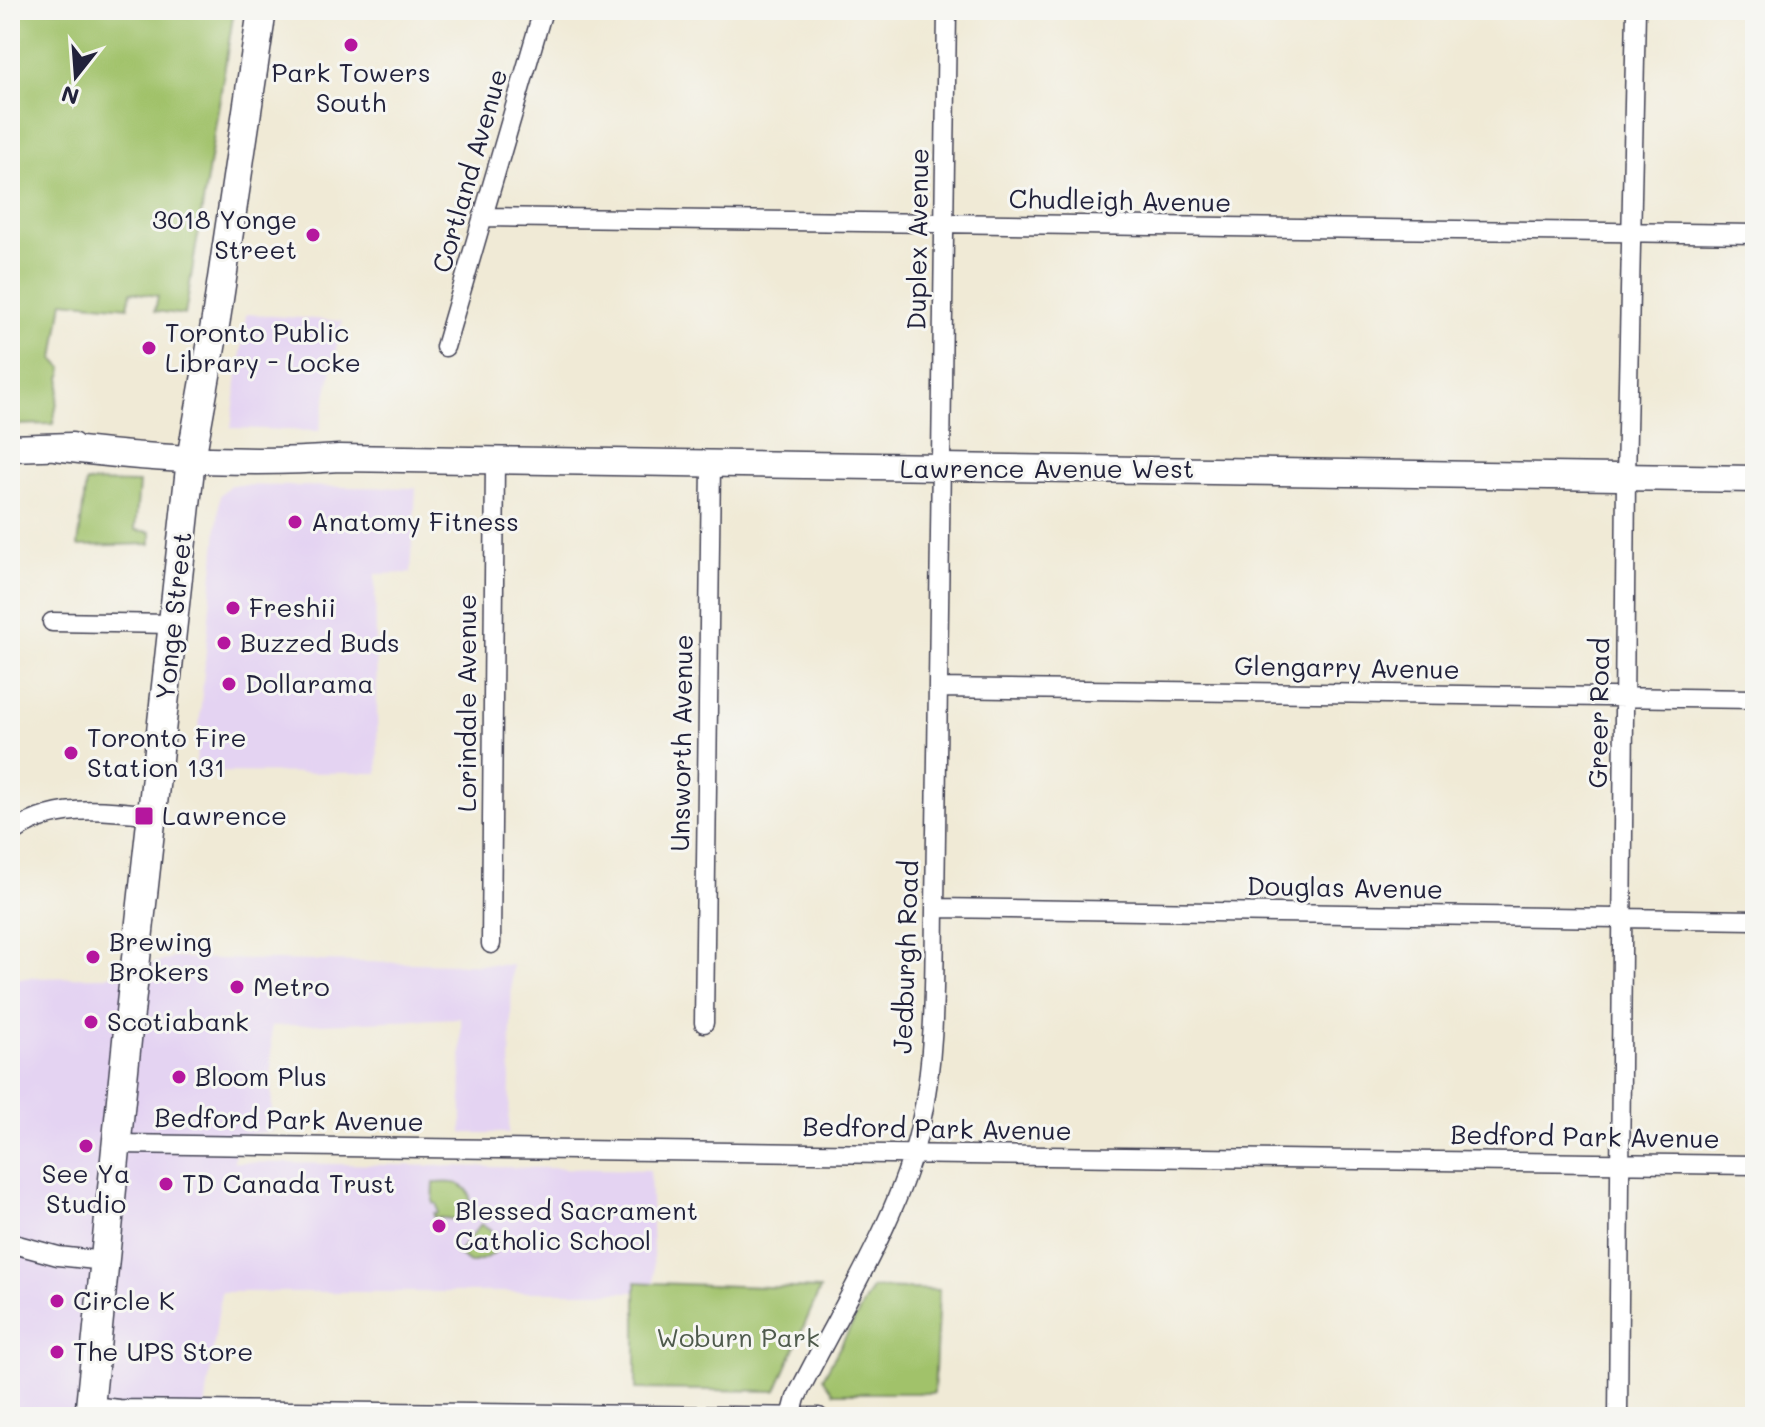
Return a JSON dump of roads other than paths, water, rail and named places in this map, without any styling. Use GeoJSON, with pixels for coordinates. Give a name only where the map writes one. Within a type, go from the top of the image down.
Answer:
{"type":"FeatureCollection","features":[{"type":"Feature","properties":{"kind":"main road","name":"Yonge Street"},"geometry":{"type":"LineString","coordinates":[[90,1411],[192,452],[216,319],[262,10]]}},
{"type":"Feature","properties":{"kind":"main road","name":"Lawrence Avenue West"},"geometry":{"type":"LineString","coordinates":[[10,448],[132,444],[192,452],[293,450],[339,458],[1755,479]]}},
{"type":"Feature","properties":{"kind":"street","name":"Cortland Avenue"},"geometry":{"type":"LineString","coordinates":[[445,347],[543,10]]}},
{"type":"Feature","properties":{"kind":"street","name":"Duplex Avenue"},"geometry":{"type":"LineString","coordinates":[[940,469],[947,10]]}},
{"type":"Feature","properties":{"kind":"street","name":"Greer Road"},"geometry":{"type":"LineString","coordinates":[[1618,1417],[1626,478],[1636,10]]}},
{"type":"Feature","properties":{"kind":"street","name":"Chudleigh Avenue"},"geometry":{"type":"LineString","coordinates":[[485,217],[1755,234]]}},
{"type":"Feature","properties":{"kind":"street","name":"Lorindale Avenue"},"geometry":{"type":"LineString","coordinates":[[491,944],[495,461]]}},
{"type":"Feature","properties":{"kind":"street","name":"Unsworth Avenue"},"geometry":{"type":"LineString","coordinates":[[704,1023],[711,465]]}},
{"type":"Feature","properties":{"kind":"street","name":"Jedburgh Road"},"geometry":{"type":"LineString","coordinates":[[791,1417],[796,1398],[895,1200],[920,1125],[932,1043],[940,469]]}},
{"type":"Feature","properties":{"kind":"street"},"geometry":{"type":"LineString","coordinates":[[52,622],[173,624]]}},
{"type":"Feature","properties":{"kind":"street","name":"Glengarry Avenue"},"geometry":{"type":"LineString","coordinates":[[938,688],[1755,699]]}},
{"type":"Feature","properties":{"kind":"street"},"geometry":{"type":"LineString","coordinates":[[10,835],[31,820],[49,814],[99,811],[151,815]]}},
{"type":"Feature","properties":{"kind":"street","name":"Douglas Avenue"},"geometry":{"type":"LineString","coordinates":[[935,908],[1755,920]]}},
{"type":"Feature","properties":{"kind":"street","name":"Bedford Park Avenue"},"geometry":{"type":"LineString","coordinates":[[118,1144],[1755,1165]]}},
{"type":"Feature","properties":{"kind":"street"},"geometry":{"type":"LineString","coordinates":[[10,1243],[58,1256],[105,1261]]}},
{"type":"Feature","properties":{"kind":"street"},"geometry":{"type":"LineString","coordinates":[[90,1411],[819,1417]]}},
{"type":"Feature","properties":{"kind":"place","name":"Park Towers South"},"geometry":{"type":"Point","coordinates":[351,45]}},
{"type":"Feature","properties":{"kind":"place","name":"3018 Yonge Street"},"geometry":{"type":"Point","coordinates":[313,235]}},
{"type":"Feature","properties":{"kind":"place","name":"Toronto Public Library - Locke"},"geometry":{"type":"Point","coordinates":[149,348]}},
{"type":"Feature","properties":{"kind":"place","name":"Anatomy Fitness"},"geometry":{"type":"Point","coordinates":[295,522]}},
{"type":"Feature","properties":{"kind":"place","name":"Freshii"},"geometry":{"type":"Point","coordinates":[233,608]}},
{"type":"Feature","properties":{"kind":"place","name":"Buzzed Buds"},"geometry":{"type":"Point","coordinates":[224,643]}},
{"type":"Feature","properties":{"kind":"place","name":"Dollarama"},"geometry":{"type":"Point","coordinates":[229,684]}},
{"type":"Feature","properties":{"kind":"place","name":"Toronto Fire Station 131"},"geometry":{"type":"Point","coordinates":[71,753]}},
{"type":"Feature","properties":{"kind":"place","name":"Lawrence"},"geometry":{"type":"Point","coordinates":[144,816]}},
{"type":"Feature","properties":{"kind":"place","name":"Brewing Brokers"},"geometry":{"type":"Point","coordinates":[93,957]}},
{"type":"Feature","properties":{"kind":"place","name":"Metro"},"geometry":{"type":"Point","coordinates":[237,987]}},
{"type":"Feature","properties":{"kind":"place","name":"Scotiabank"},"geometry":{"type":"Point","coordinates":[91,1022]}},
{"type":"Feature","properties":{"kind":"place","name":"Bloom Plus"},"geometry":{"type":"Point","coordinates":[179,1077]}},
{"type":"Feature","properties":{"kind":"place","name":"See Ya Studio"},"geometry":{"type":"Point","coordinates":[86,1146]}},
{"type":"Feature","properties":{"kind":"place","name":"TD Canada Trust"},"geometry":{"type":"Point","coordinates":[166,1184]}},
{"type":"Feature","properties":{"kind":"place","name":"Blessed Sacrament Catholic School"},"geometry":{"type":"Point","coordinates":[439,1226]}},
{"type":"Feature","properties":{"kind":"place","name":"Circle K"},"geometry":{"type":"Point","coordinates":[57,1301]}},
{"type":"Feature","properties":{"kind":"place","name":"The UPS Store"},"geometry":{"type":"Point","coordinates":[57,1352]}},
{"type":"Feature","properties":{"kind":"park label","name":"Woburn Park"},"geometry":{"type":"Point","coordinates":[738,1338]}}]}
